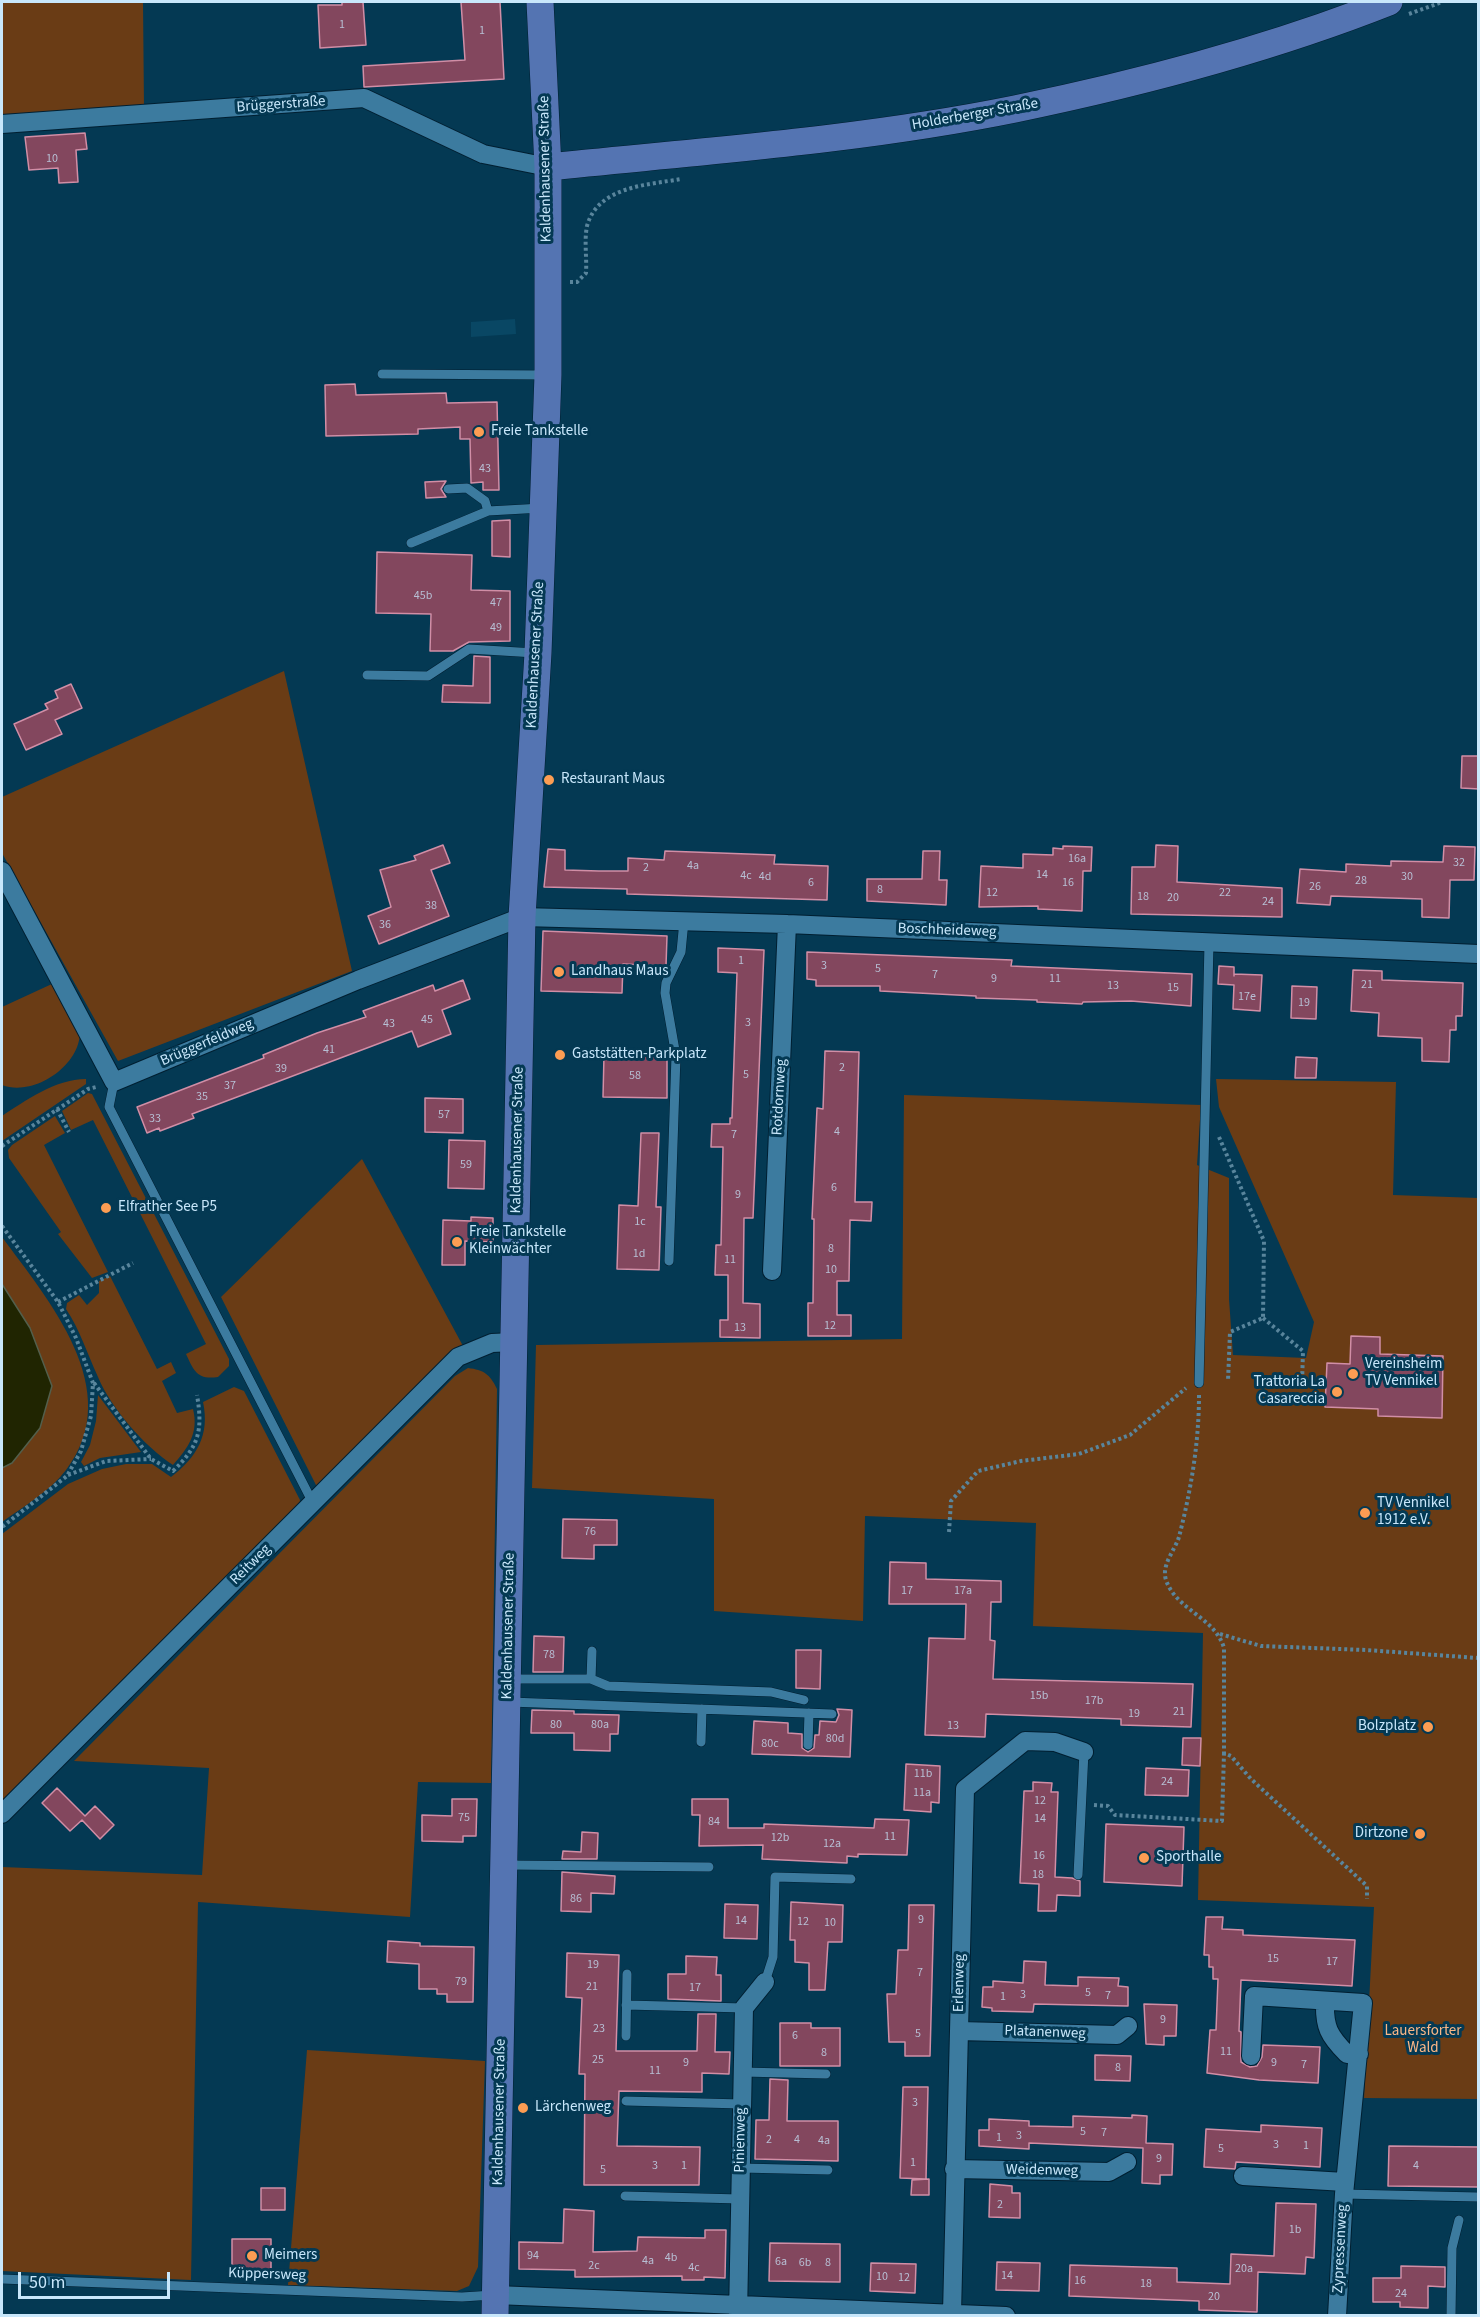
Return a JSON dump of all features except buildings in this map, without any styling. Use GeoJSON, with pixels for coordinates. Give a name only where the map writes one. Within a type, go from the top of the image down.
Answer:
{"type":"FeatureCollection","features":[{"type":"Feature","properties":{"kind":"main road","name":"Kaldenhausener Straße"},"geometry":{"type":"LineString","coordinates":[[495,2305],[522,917],[538,653],[548,375],[548,167],[540,2]]}},
{"type":"Feature","properties":{"kind":"main road","name":"Holderberger Straße"},"geometry":{"type":"LineString","coordinates":[[548,167],[881,131],[1014,109],[1209,61],[1389,2]]}},
{"type":"Feature","properties":{"kind":"street","name":"Brüggerstraße"},"geometry":{"type":"LineString","coordinates":[[2,124],[364,98],[483,154],[548,167]]}},
{"type":"Feature","properties":{"kind":"street"},"geometry":{"type":"LineString","coordinates":[[2,871],[114,1082]]}},
{"type":"Feature","properties":{"kind":"street","name":"Boschheideweg"},"geometry":{"type":"LineString","coordinates":[[522,917],[787,924],[1479,954]]}},
{"type":"Feature","properties":{"kind":"street","name":"Brüggerfeldweg"},"geometry":{"type":"LineString","coordinates":[[114,1082],[358,980],[522,917]]}},
{"type":"Feature","properties":{"kind":"street","name":"Rotdornweg"},"geometry":{"type":"LineString","coordinates":[[772,1271],[787,924]]}},
{"type":"Feature","properties":{"kind":"street","name":"Reitweg"},"geometry":{"type":"LineString","coordinates":[[2,1814],[458,1357],[492,1343],[514,1342]]}},
{"type":"Feature","properties":{"kind":"street","name":"Erlenweg"},"geometry":{"type":"LineString","coordinates":[[952,2313],[965,1789],[1025,1741],[1055,1742],[1084,1752]]}},
{"type":"Feature","properties":{"kind":"street"},"geometry":{"type":"LineString","coordinates":[[744,2008],[765,1982]]}},
{"type":"Feature","properties":{"kind":"street","name":"Zypressenweg"},"geometry":{"type":"LineString","coordinates":[[1251,2056],[1254,1996],[1363,2004],[1344,2188],[1337,2316]]}},
{"type":"Feature","properties":{"kind":"street"},"geometry":{"type":"LineString","coordinates":[[1325,2001],[1324,2021],[1334,2041],[1347,2054],[1359,2054]]}},
{"type":"Feature","properties":{"kind":"street","name":"Pinienweg"},"geometry":{"type":"LineString","coordinates":[[738,2310],[744,2008]]}},
{"type":"Feature","properties":{"kind":"street","name":"Platanenweg"},"geometry":{"type":"LineString","coordinates":[[959,2031],[1117,2035],[1128,2026]]}},
{"type":"Feature","properties":{"kind":"street","name":"Weidenweg"},"geometry":{"type":"LineString","coordinates":[[954,2169],[1109,2172],[1127,2162]]}},
{"type":"Feature","properties":{"kind":"street","name":"Zypressenweg"},"geometry":{"type":"LineString","coordinates":[[1244,2176],[1344,2188]]}},
{"type":"Feature","properties":{"kind":"street"},"geometry":{"type":"LineString","coordinates":[[495,2305],[952,2313],[1006,2316]]}},
{"type":"Feature","properties":{"kind":"lane"},"geometry":{"type":"LineString","coordinates":[[382,374],[548,375]]}},
{"type":"Feature","properties":{"kind":"lane"},"geometry":{"type":"LineString","coordinates":[[448,489],[467,488],[485,501],[488,511]]}},
{"type":"Feature","properties":{"kind":"lane"},"geometry":{"type":"LineString","coordinates":[[411,543],[488,511],[544,507]]}},
{"type":"Feature","properties":{"kind":"lane"},"geometry":{"type":"LineString","coordinates":[[367,675],[428,676],[469,649],[538,653]]}},
{"type":"Feature","properties":{"kind":"lane"},"geometry":{"type":"LineString","coordinates":[[669,1261],[676,1056],[665,993],[666,983],[681,952],[684,921]]}},
{"type":"Feature","properties":{"kind":"lane"},"geometry":{"type":"LineString","coordinates":[[1199,1383],[1209,943]]}},
{"type":"Feature","properties":{"kind":"lane"},"geometry":{"type":"LineString","coordinates":[[114,1082],[109,1107],[313,1503]]}},
{"type":"Feature","properties":{"kind":"lane"},"geometry":{"type":"LineString","coordinates":[[591,1679],[592,1651]]}},
{"type":"Feature","properties":{"kind":"lane"},"geometry":{"type":"LineString","coordinates":[[508,1690],[591,1679],[608,1686],[771,1692],[804,1700]]}},
{"type":"Feature","properties":{"kind":"lane"},"geometry":{"type":"LineString","coordinates":[[508,1690],[702,1709],[832,1714]]}},
{"type":"Feature","properties":{"kind":"lane"},"geometry":{"type":"LineString","coordinates":[[701,1742],[702,1709]]}},
{"type":"Feature","properties":{"kind":"lane"},"geometry":{"type":"LineString","coordinates":[[808,1745],[809,1713]]}},
{"type":"Feature","properties":{"kind":"lane"},"geometry":{"type":"LineString","coordinates":[[1078,1875],[1084,1752]]}},
{"type":"Feature","properties":{"kind":"lane"},"geometry":{"type":"LineString","coordinates":[[504,1865],[709,1867]]}},
{"type":"Feature","properties":{"kind":"lane"},"geometry":{"type":"LineString","coordinates":[[765,1982],[773,1957],[775,1877],[851,1880]]}},
{"type":"Feature","properties":{"kind":"lane"},"geometry":{"type":"LineString","coordinates":[[626,2036],[627,1974]]}},
{"type":"Feature","properties":{"kind":"lane"},"geometry":{"type":"LineString","coordinates":[[626,2005],[744,2008]]}},
{"type":"Feature","properties":{"kind":"lane"},"geometry":{"type":"LineString","coordinates":[[743,2072],[826,2074]]}},
{"type":"Feature","properties":{"kind":"lane"},"geometry":{"type":"LineString","coordinates":[[626,2101],[742,2104]]}},
{"type":"Feature","properties":{"kind":"lane"},"geometry":{"type":"LineString","coordinates":[[741,2168],[828,2170]]}},
{"type":"Feature","properties":{"kind":"lane"},"geometry":{"type":"LineString","coordinates":[[1344,2188],[1479,2197]]}},
{"type":"Feature","properties":{"kind":"lane"},"geometry":{"type":"LineString","coordinates":[[625,2196],[740,2199]]}},
{"type":"Feature","properties":{"kind":"lane"},"geometry":{"type":"LineString","coordinates":[[1450,2316],[1452,2248],[1459,2220]]}},
{"type":"Feature","properties":{"kind":"lane","name":"Küppersweg"},"geometry":{"type":"LineString","coordinates":[[2,2279],[462,2297],[495,2305]]}},
{"type":"Feature","properties":{"kind":"path"},"geometry":{"type":"LineString","coordinates":[[2,1146],[88,1089],[114,1082]]}},
{"type":"Feature","properties":{"kind":"path"},"geometry":{"type":"LineString","coordinates":[[57,1109],[69,1132]]}},
{"type":"Feature","properties":{"kind":"path"},"geometry":{"type":"LineString","coordinates":[[1205,1125],[1214,1125],[1264,1241],[1263,1318]]}},
{"type":"Feature","properties":{"kind":"path"},"geometry":{"type":"LineString","coordinates":[[2,1226],[58,1302],[76,1338],[93,1383],[151,1459],[173,1471],[189,1455],[200,1434],[197,1395]]}},
{"type":"Feature","properties":{"kind":"path"},"geometry":{"type":"LineString","coordinates":[[58,1302],[133,1263]]}},
{"type":"Feature","properties":{"kind":"path"},"geometry":{"type":"LineString","coordinates":[[1228,1381],[1230,1332],[1263,1318]]}},
{"type":"Feature","properties":{"kind":"path"},"geometry":{"type":"LineString","coordinates":[[1263,1318],[1303,1351],[1302,1384]]}},
{"type":"Feature","properties":{"kind":"path"},"geometry":{"type":"LineString","coordinates":[[67,1476],[81,1451],[88,1428],[93,1383]]}},
{"type":"Feature","properties":{"kind":"path"},"geometry":{"type":"LineString","coordinates":[[949,1532],[951,1501],[978,1471],[1021,1461],[1078,1454],[1130,1435],[1181,1390],[1199,1383],[1199,1428],[1187,1505],[1177,1544],[1167,1560],[1165,1577],[1172,1592],[1220,1634],[1261,1646],[1479,1658]]}},
{"type":"Feature","properties":{"kind":"path"},"geometry":{"type":"LineString","coordinates":[[2,1527],[67,1476],[106,1461],[151,1459]]}},
{"type":"Feature","properties":{"kind":"path"},"geometry":{"type":"LineString","coordinates":[[1081,1804],[1108,1806],[1115,1815],[1222,1821],[1224,1648],[1220,1634]]}},
{"type":"Feature","properties":{"kind":"path"},"geometry":{"type":"LineString","coordinates":[[1224,1754],[1231,1756],[1251,1779],[1367,1886],[1367,1899]]}},
{"type":"Feature","properties":{"kind":"shaded area"},"geometry":{"type":"Polygon","coordinates":[[[515,319],[516,334],[471,337],[471,322],[515,319]]]}},
{"type":"Feature","properties":{"kind":"shaded area"},"geometry":{"type":"Polygon","coordinates":[[[2,1284],[30,1328],[52,1386],[40,1428],[12,1463],[2,1468],[2,1284]]]}},
{"type":"Feature","properties":{"kind":"green space"},"geometry":{"type":"Polygon","coordinates":[[[2,2],[143,2],[144,107],[2,116],[2,2]]]}},
{"type":"Feature","properties":{"kind":"green space"},"geometry":{"type":"Polygon","coordinates":[[[284,671],[352,971],[118,1061],[2,853],[2,797],[284,671]]]}},
{"type":"Feature","properties":{"kind":"green space"},"geometry":{"type":"Polygon","coordinates":[[[54,983],[72,1008],[79,1023],[80,1037],[76,1051],[68,1063],[44,1081],[15,1088],[2,1085],[2,1007],[54,983]]]}},
{"type":"Feature","properties":{"kind":"green space"},"geometry":{"type":"Polygon","coordinates":[[[86,1079],[86,1084],[2,1141],[2,1116],[52,1087],[86,1079]]]}},
{"type":"Feature","properties":{"kind":"green space","name":"Lauersforter Wald"},"geometry":{"type":"Polygon","coordinates":[[[1216,1079],[1396,1082],[1393,1195],[1478,1198],[1478,2099],[1364,2098],[1374,1907],[1198,1900],[1203,1633],[1033,1626],[1036,1523],[865,1516],[863,1621],[714,1611],[714,1499],[532,1488],[536,1345],[902,1339],[904,1095],[1201,1105],[1197,1165],[1229,1178],[1229,1299],[1233,1355],[1306,1358],[1314,1322],[1219,1107],[1216,1079]]]}},
{"type":"Feature","properties":{"kind":"green space"},"geometry":{"type":"Polygon","coordinates":[[[88,1093],[92,1094],[229,1359],[229,1366],[218,1377],[201,1376],[194,1370],[186,1354],[206,1344],[93,1120],[71,1130],[62,1111],[88,1093]]]}},
{"type":"Feature","properties":{"kind":"green space"},"geometry":{"type":"Polygon","coordinates":[[[55,1116],[65,1133],[44,1145],[108,1272],[92,1278],[58,1234],[61,1232],[9,1158],[8,1150],[12,1145],[55,1116]]]}},
{"type":"Feature","properties":{"kind":"green space"},"geometry":{"type":"Polygon","coordinates":[[[362,1159],[463,1346],[322,1486],[316,1485],[221,1297],[362,1159]]]}},
{"type":"Feature","properties":{"kind":"green space"},"geometry":{"type":"Polygon","coordinates":[[[2,1237],[59,1317],[74,1347],[85,1378],[88,1409],[83,1440],[60,1478],[2,1522],[2,1468],[12,1463],[30,1328],[2,1284],[2,1237]]]}},
{"type":"Feature","properties":{"kind":"green space"},"geometry":{"type":"Polygon","coordinates":[[[110,1276],[157,1369],[171,1362],[176,1373],[162,1381],[177,1413],[193,1409],[195,1425],[191,1440],[173,1465],[140,1437],[111,1401],[66,1309],[67,1303],[79,1295],[87,1305],[99,1293],[99,1281],[110,1276]]]}},
{"type":"Feature","properties":{"kind":"green space"},"geometry":{"type":"Polygon","coordinates":[[[468,1368],[486,1374],[497,1389],[491,1783],[418,1782],[410,1917],[198,1902],[191,2280],[2,2271],[2,1867],[202,1875],[209,1768],[74,1761],[455,1376],[468,1368]]]}},
{"type":"Feature","properties":{"kind":"green space"},"geometry":{"type":"Polygon","coordinates":[[[234,1387],[244,1391],[300,1500],[299,1508],[2,1802],[2,1534],[68,1484],[102,1469],[126,1464],[152,1464],[171,1477],[188,1461],[203,1435],[205,1414],[203,1402],[234,1387]]]}},
{"type":"Feature","properties":{"kind":"green space"},"geometry":{"type":"Polygon","coordinates":[[[98,1395],[141,1452],[100,1458],[84,1466],[81,1462],[90,1445],[96,1421],[98,1395]]]}},
{"type":"Feature","properties":{"kind":"green space"},"geometry":{"type":"Polygon","coordinates":[[[307,2050],[485,2061],[478,2267],[469,2286],[457,2291],[288,2285],[307,2050]]]}},
{"type":"Feature","properties":{"kind":"place","name":"Freie Tankstelle"},"geometry":{"type":"Point","coordinates":[479,432]}},
{"type":"Feature","properties":{"kind":"place","name":"Restaurant Maus"},"geometry":{"type":"Point","coordinates":[549,780]}},
{"type":"Feature","properties":{"kind":"place","name":"Landhaus Maus"},"geometry":{"type":"Point","coordinates":[559,972]}},
{"type":"Feature","properties":{"kind":"place","name":"Gaststätten-Parkplatz"},"geometry":{"type":"Point","coordinates":[560,1055]}},
{"type":"Feature","properties":{"kind":"place","name":"Elfrather See P5"},"geometry":{"type":"Point","coordinates":[106,1208]}},
{"type":"Feature","properties":{"kind":"place","name":"Freie Tankstelle Kleinwächter"},"geometry":{"type":"Point","coordinates":[457,1242]}},
{"type":"Feature","properties":{"kind":"place","name":"Vereinsheim TV Vennikel"},"geometry":{"type":"Point","coordinates":[1353,1374]}},
{"type":"Feature","properties":{"kind":"place","name":"Trattoria La Casareccia"},"geometry":{"type":"Point","coordinates":[1337,1392]}},
{"type":"Feature","properties":{"kind":"place","name":"TV Vennikel 1912 e.V."},"geometry":{"type":"Point","coordinates":[1365,1513]}},
{"type":"Feature","properties":{"kind":"place","name":"Bolzplatz"},"geometry":{"type":"Point","coordinates":[1428,1727]}},
{"type":"Feature","properties":{"kind":"place","name":"Dirtzone"},"geometry":{"type":"Point","coordinates":[1420,1834]}},
{"type":"Feature","properties":{"kind":"place","name":"Sporthalle"},"geometry":{"type":"Point","coordinates":[1144,1858]}},
{"type":"Feature","properties":{"kind":"place","name":"Lärchenweg"},"geometry":{"type":"Point","coordinates":[523,2108]}},
{"type":"Feature","properties":{"kind":"place","name":"Meimers"},"geometry":{"type":"Point","coordinates":[252,2256]}}]}
